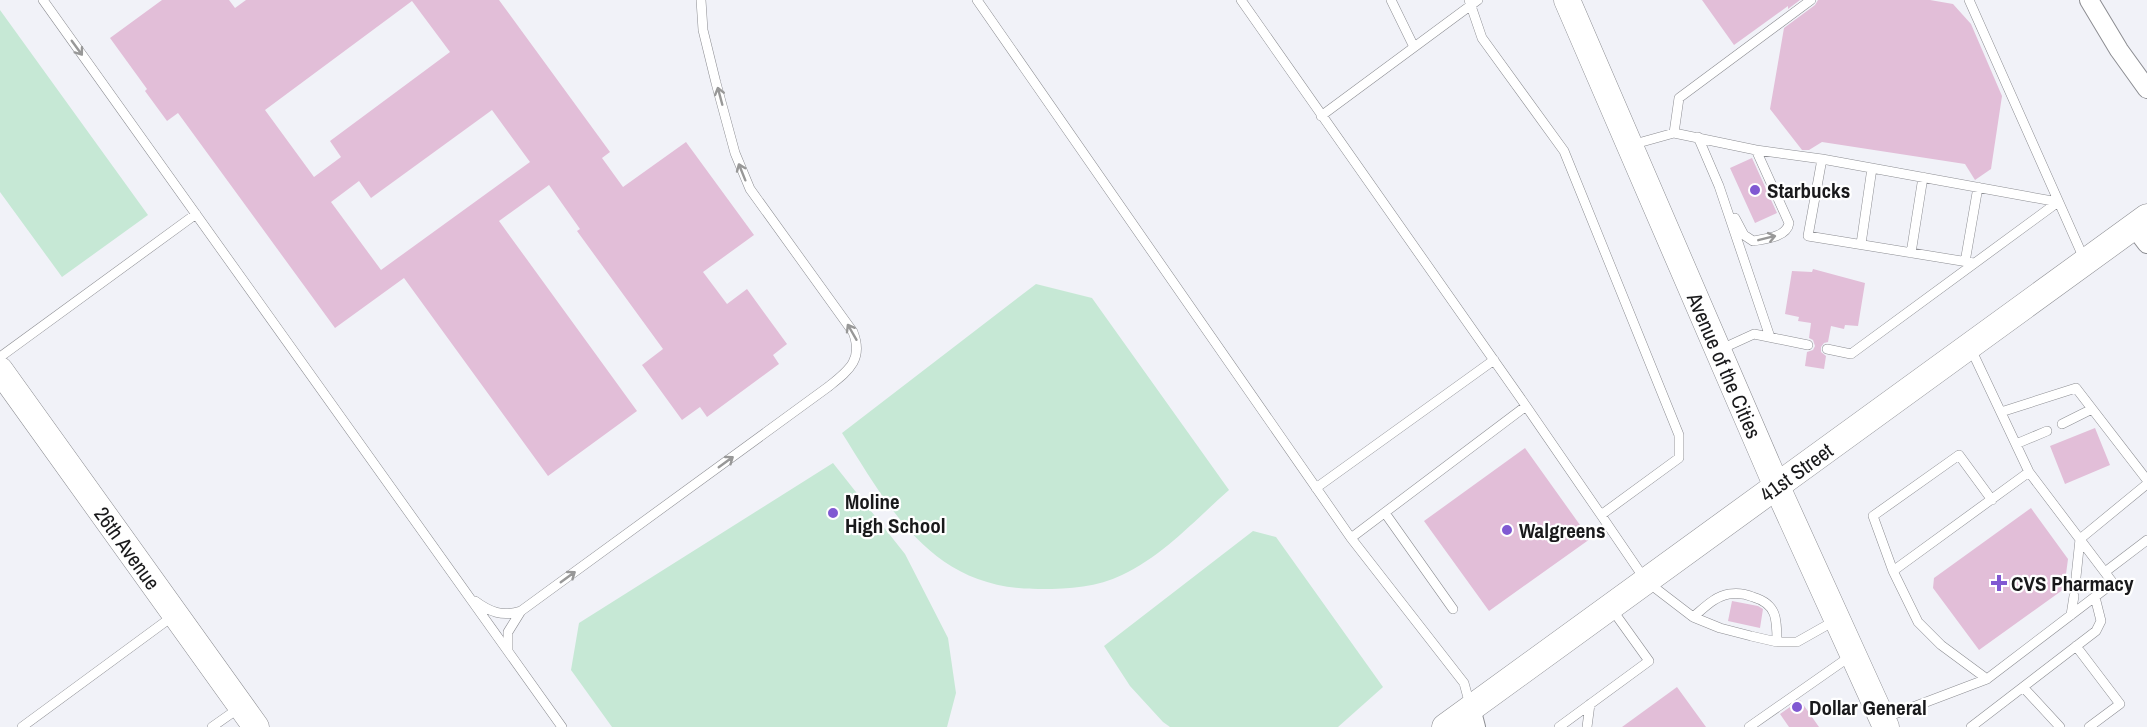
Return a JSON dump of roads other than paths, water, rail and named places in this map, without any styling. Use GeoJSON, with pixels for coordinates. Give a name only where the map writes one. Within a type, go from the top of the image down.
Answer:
{"type":"FeatureCollection","features":[{"type":"Feature","properties":{"kind":"street","name":"Avenue of the Cities"},"geometry":{"type":"LineString","coordinates":[[1567,0],[1777,488],[1884,723]]}},
{"type":"Feature","properties":{"kind":"street"},"geometry":{"type":"LineString","coordinates":[[2089,0],[2119,50],[2147,89]]}},
{"type":"Feature","properties":{"kind":"street","name":"41st Street"},"geometry":{"type":"LineString","coordinates":[[1445,727],[1474,718],[1646,580],[1777,488],[2085,261],[2143,229]]}},
{"type":"Feature","properties":{"kind":"street","name":"26th Avenue"},"geometry":{"type":"LineString","coordinates":[[0,370],[256,727]]}},
{"type":"Feature","properties":{"kind":"lane"},"geometry":{"type":"LineString","coordinates":[[43,0],[562,727]]}},
{"type":"Feature","properties":{"kind":"lane"},"geometry":{"type":"LineString","coordinates":[[508,653],[507,632],[521,611],[828,387],[849,370],[858,350],[853,332],[750,189],[735,153],[716,83],[703,30],[701,0]]}},
{"type":"Feature","properties":{"kind":"lane"},"geometry":{"type":"LineString","coordinates":[[977,0],[1351,538],[1464,683],[1474,718]]}},
{"type":"Feature","properties":{"kind":"lane"},"geometry":{"type":"LineString","coordinates":[[1241,0],[1646,580],[1694,617],[1720,628],[1777,642],[1797,642],[1836,620]]}},
{"type":"Feature","properties":{"kind":"lane"},"geometry":{"type":"LineString","coordinates":[[1391,0],[1414,47]]}},
{"type":"Feature","properties":{"kind":"lane"},"geometry":{"type":"LineString","coordinates":[[1674,133],[1679,98],[1811,0]]}},
{"type":"Feature","properties":{"kind":"lane"},"geometry":{"type":"LineString","coordinates":[[1969,0],[2085,261]]}},
{"type":"Feature","properties":{"kind":"lane"},"geometry":{"type":"LineString","coordinates":[[1322,116],[1473,2],[1482,38],[1564,151],[1679,435],[1679,458],[1601,515]]}},
{"type":"Feature","properties":{"kind":"lane"},"geometry":{"type":"LineString","coordinates":[[1630,145],[1674,133],[1756,150],[1822,159],[2058,202]]}},
{"type":"Feature","properties":{"kind":"lane"},"geometry":{"type":"LineString","coordinates":[[1698,137],[1719,186],[1744,234],[1753,241],[1785,232],[1789,223],[1756,150]]}},
{"type":"Feature","properties":{"kind":"lane"},"geometry":{"type":"LineString","coordinates":[[1822,159],[1808,236],[1970,262]]}},
{"type":"Feature","properties":{"kind":"lane"},"geometry":{"type":"LineString","coordinates":[[1861,244],[1872,168]]}},
{"type":"Feature","properties":{"kind":"lane"},"geometry":{"type":"LineString","coordinates":[[1911,253],[1923,177]]}},
{"type":"Feature","properties":{"kind":"lane"},"geometry":{"type":"LineString","coordinates":[[1719,186],[1770,337]]}},
{"type":"Feature","properties":{"kind":"lane"},"geometry":{"type":"LineString","coordinates":[[1970,262],[1978,188]]}},
{"type":"Feature","properties":{"kind":"lane"},"geometry":{"type":"LineString","coordinates":[[1827,349],[1851,354],[1970,262],[2058,202]]}},
{"type":"Feature","properties":{"kind":"lane"},"geometry":{"type":"LineString","coordinates":[[0,357],[196,214]]}},
{"type":"Feature","properties":{"kind":"lane"},"geometry":{"type":"LineString","coordinates":[[1718,351],[1754,334],[1808,345]]}},
{"type":"Feature","properties":{"kind":"lane"},"geometry":{"type":"LineString","coordinates":[[1884,723],[1987,679],[2113,583],[2029,472],[1970,346]]}},
{"type":"Feature","properties":{"kind":"lane"},"geometry":{"type":"LineString","coordinates":[[1316,488],[1494,360]]}},
{"type":"Feature","properties":{"kind":"lane"},"geometry":{"type":"LineString","coordinates":[[2001,412],[2076,388],[2147,482],[2080,539],[2076,577]]}},
{"type":"Feature","properties":{"kind":"lane"},"geometry":{"type":"LineString","coordinates":[[1351,538],[1526,406]]}},
{"type":"Feature","properties":{"kind":"lane"},"geometry":{"type":"LineString","coordinates":[[2062,424],[2092,409]]}},
{"type":"Feature","properties":{"kind":"lane"},"geometry":{"type":"LineString","coordinates":[[2016,444],[2047,431]]}},
{"type":"Feature","properties":{"kind":"lane"},"geometry":{"type":"LineString","coordinates":[[1987,679],[1941,645],[1918,622],[1893,571],[1873,516],[1959,455],[1992,500]]}},
{"type":"Feature","properties":{"kind":"lane"},"geometry":{"type":"LineString","coordinates":[[1893,571],[2029,472]]}},
{"type":"Feature","properties":{"kind":"lane"},"geometry":{"type":"LineString","coordinates":[[1385,513],[1453,609]]}},
{"type":"Feature","properties":{"kind":"lane"},"geometry":{"type":"LineString","coordinates":[[2105,572],[2147,540]]}},
{"type":"Feature","properties":{"kind":"lane"},"geometry":{"type":"LineString","coordinates":[[1694,617],[1710,603],[1728,594],[1749,595],[1765,601],[1773,610],[1777,624],[1777,642]]}},
{"type":"Feature","properties":{"kind":"lane"},"geometry":{"type":"LineString","coordinates":[[468,596],[486,610],[496,614],[521,611]]}},
{"type":"Feature","properties":{"kind":"lane"},"geometry":{"type":"LineString","coordinates":[[2071,615],[2074,596]]}},
{"type":"Feature","properties":{"kind":"lane"},"geometry":{"type":"LineString","coordinates":[[1971,727],[2096,631],[2101,621],[2095,597]]}},
{"type":"Feature","properties":{"kind":"lane"},"geometry":{"type":"LineString","coordinates":[[1559,727],[1649,661],[1610,607]]}},
{"type":"Feature","properties":{"kind":"lane"},"geometry":{"type":"LineString","coordinates":[[22,727],[175,614]]}},
{"type":"Feature","properties":{"kind":"lane"},"geometry":{"type":"LineString","coordinates":[[2076,646],[2120,704],[2089,727]]}},
{"type":"Feature","properties":{"kind":"lane"},"geometry":{"type":"LineString","coordinates":[[1749,727],[1852,655]]}},
{"type":"Feature","properties":{"kind":"lane"},"geometry":{"type":"LineString","coordinates":[[2023,687],[2060,727]]}},
{"type":"Feature","properties":{"kind":"lane"},"geometry":{"type":"LineString","coordinates":[[1587,727],[1590,704]]}},
{"type":"Feature","properties":{"kind":"lane"},"geometry":{"type":"LineString","coordinates":[[212,727],[241,706]]}},
{"type":"Feature","properties":{"kind":"place","name":"Starbucks"},"geometry":{"type":"Point","coordinates":[1755,190]}},
{"type":"Feature","properties":{"kind":"place","name":"Moline High School"},"geometry":{"type":"Point","coordinates":[833,513]}},
{"type":"Feature","properties":{"kind":"place","name":"Walgreens"},"geometry":{"type":"Point","coordinates":[1507,530]}},
{"type":"Feature","properties":{"kind":"place","name":"CVS Pharmacy"},"geometry":{"type":"Point","coordinates":[1999,583]}},
{"type":"Feature","properties":{"kind":"place","name":"Dollar General"},"geometry":{"type":"Point","coordinates":[1797,707]}}]}
